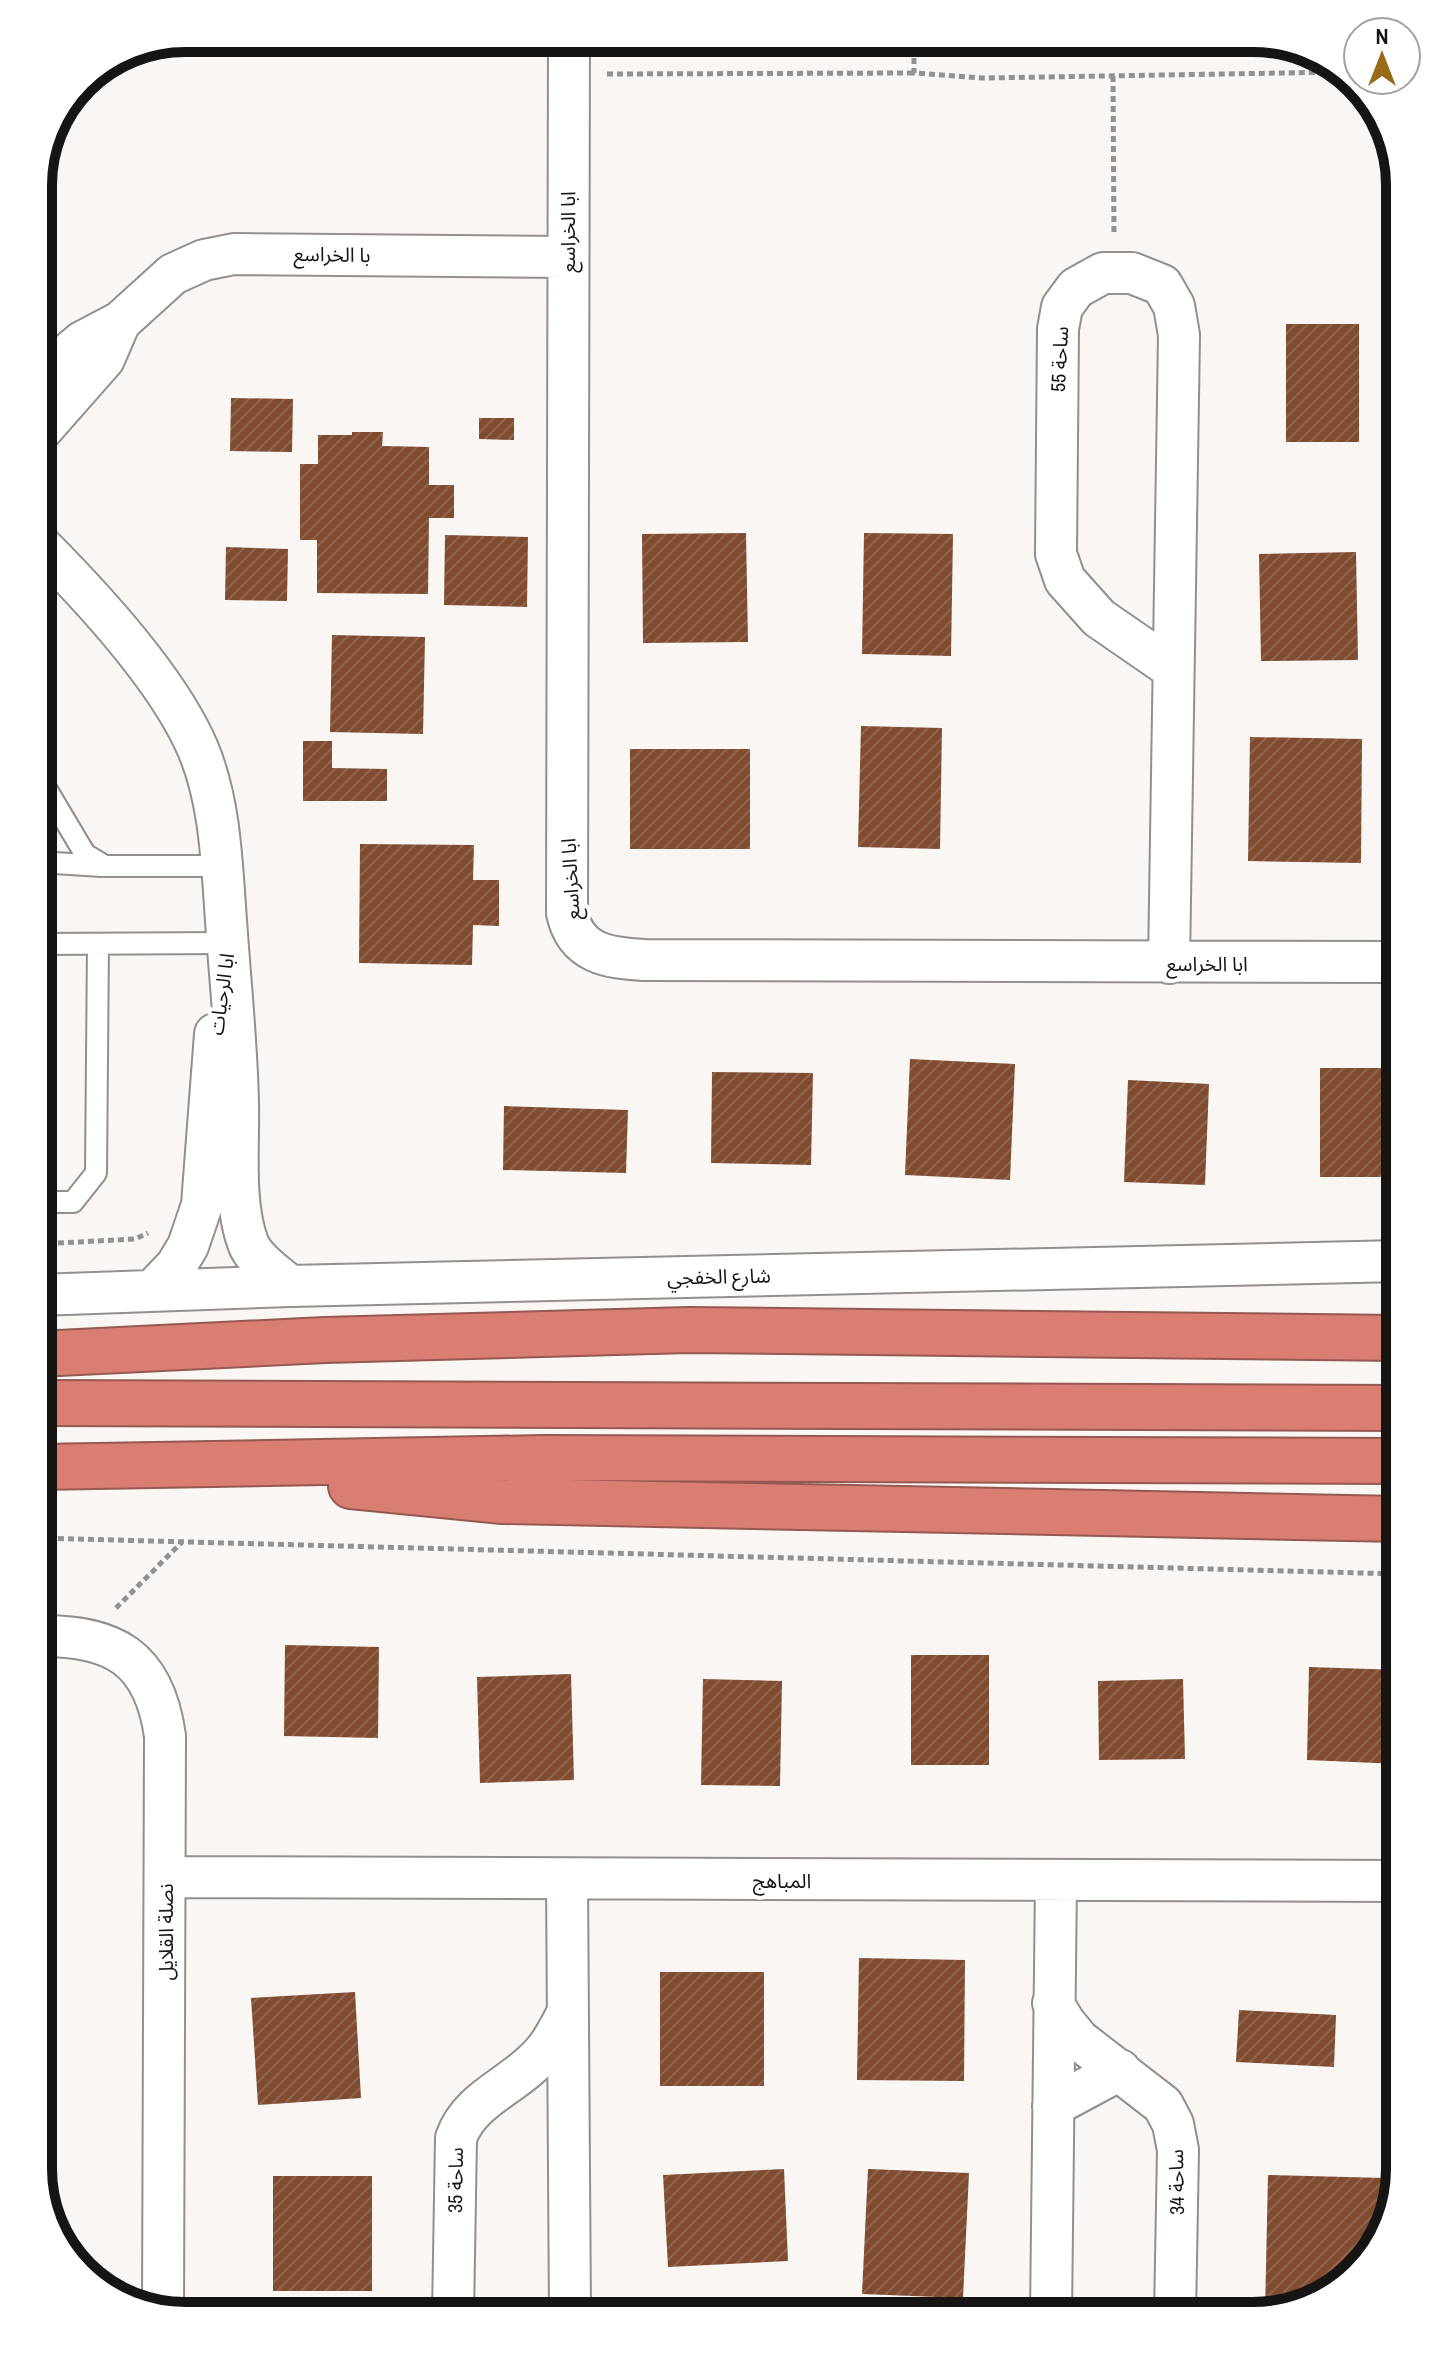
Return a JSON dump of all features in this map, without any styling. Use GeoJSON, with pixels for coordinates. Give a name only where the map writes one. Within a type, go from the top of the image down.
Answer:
{"type":"FeatureCollection","features":[{"type":"Feature","properties":{"kind":"highway"},"geometry":{"type":"LineString","coordinates":[[52,1353],[325,1340],[689,1330],[1386,1338]]}},
{"type":"Feature","properties":{"kind":"highway"},"geometry":{"type":"LineString","coordinates":[[52,1403],[1386,1408]]}},
{"type":"Feature","properties":{"kind":"highway"},"geometry":{"type":"LineString","coordinates":[[52,1467],[545,1458],[1386,1461]]}},
{"type":"Feature","properties":{"kind":"highway"},"geometry":{"type":"LineString","coordinates":[[149,1467],[503,1501],[1386,1519]]}},
{"type":"Feature","properties":{"kind":"street","name":"ابا الخراسع"},"geometry":{"type":"LineString","coordinates":[[569,56],[567,913],[570,927],[579,939],[592,950],[613,958],[644,960],[1386,962]]}},
{"type":"Feature","properties":{"kind":"street","name":"با الخراسع"},"geometry":{"type":"LineString","coordinates":[[52,368],[82,342],[120,322],[173,274],[204,260],[234,254],[567,257]]}},
{"type":"Feature","properties":{"kind":"street","name":"ساحة 55"},"geometry":{"type":"LineString","coordinates":[[1114,273],[1103,273],[1076,288],[1062,307],[1057,361],[1056,554],[1065,580],[1099,618],[1173,669]]}},
{"type":"Feature","properties":{"kind":"street"},"geometry":{"type":"LineString","coordinates":[[1114,273],[1132,273],[1162,285],[1174,306],[1179,335],[1169,963]]}},
{"type":"Feature","properties":{"kind":"street","name":"با الخراسع"},"geometry":{"type":"LineString","coordinates":[[52,418],[104,359],[120,322]]}},
{"type":"Feature","properties":{"kind":"street"},"geometry":{"type":"LineString","coordinates":[[52,564],[137,652],[172,701],[198,749],[212,796],[222,866],[227,943]]}},
{"type":"Feature","properties":{"kind":"street","name":"ابا الرحيات"},"geometry":{"type":"LineString","coordinates":[[153,1290],[176,1266],[188,1246],[202,1205],[212,1060],[227,943]]}},
{"type":"Feature","properties":{"kind":"street","name":"ابا الرحيات"},"geometry":{"type":"LineString","coordinates":[[227,943],[237,1060],[241,1215],[249,1247],[290,1286]]}},
{"type":"Feature","properties":{"kind":"street","name":"شارع الخفجي"},"geometry":{"type":"LineString","coordinates":[[52,1294],[290,1286],[1386,1261]]}},
{"type":"Feature","properties":{"kind":"street","name":"نصلة القلايل"},"geometry":{"type":"LineString","coordinates":[[52,1637],[86,1638],[116,1649],[142,1670],[162,1714],[165,1736],[163,2300]]}},
{"type":"Feature","properties":{"kind":"street","name":"المباهج"},"geometry":{"type":"LineString","coordinates":[[165,1877],[1386,1881]]}},
{"type":"Feature","properties":{"kind":"street"},"geometry":{"type":"LineString","coordinates":[[567,1879],[570,2302]]}},
{"type":"Feature","properties":{"kind":"street"},"geometry":{"type":"LineString","coordinates":[[1051,2302],[1056,1881]]}},
{"type":"Feature","properties":{"kind":"street","name":"ساحة 34"},"geometry":{"type":"LineString","coordinates":[[1053,2003],[1079,2040],[1163,2105],[1173,2124],[1178,2150],[1175,2302]]}},
{"type":"Feature","properties":{"kind":"street","name":"ساحة 35"},"geometry":{"type":"LineString","coordinates":[[453,2302],[456,2138],[460,2127],[477,2106],[543,2054],[568,2012]]}},
{"type":"Feature","properties":{"kind":"street"},"geometry":{"type":"LineString","coordinates":[[1053,2106],[1120,2070]]}},
{"type":"Feature","properties":{"kind":"street"},"geometry":{"type":"LineString","coordinates":[[521,2072],[544,2085],[569,2108]]}},
{"type":"Feature","properties":{"kind":"lane"},"geometry":{"type":"LineString","coordinates":[[52,799],[85,854],[105,866]]}},
{"type":"Feature","properties":{"kind":"lane"},"geometry":{"type":"LineString","coordinates":[[52,863],[222,866]]}},
{"type":"Feature","properties":{"kind":"lane"},"geometry":{"type":"LineString","coordinates":[[52,944],[227,943]]}},
{"type":"Feature","properties":{"kind":"lane"},"geometry":{"type":"LineString","coordinates":[[52,1202],[73,1202],[96,1173],[98,944]]}},
{"type":"Feature","properties":{"kind":"path"},"geometry":{"type":"LineString","coordinates":[[914,52],[914,73]]}},
{"type":"Feature","properties":{"kind":"path"},"geometry":{"type":"LineString","coordinates":[[569,56],[983,78],[1324,72]]}},
{"type":"Feature","properties":{"kind":"path"},"geometry":{"type":"LineString","coordinates":[[1113,76],[1114,273]]}},
{"type":"Feature","properties":{"kind":"path"},"geometry":{"type":"LineString","coordinates":[[52,1243],[135,1239],[165,1224],[195,1227]]}},
{"type":"Feature","properties":{"kind":"path"},"geometry":{"type":"LineString","coordinates":[[52,1538],[1386,1574]]}},
{"type":"Feature","properties":{"kind":"path"},"geometry":{"type":"LineString","coordinates":[[86,1638],[183,1541]]}},
{"type":"Feature","properties":{"kind":"building"},"geometry":{"type":"Polygon","coordinates":[[[1286,324],[1359,324],[1359,442],[1286,442],[1286,324]]]}},
{"type":"Feature","properties":{"kind":"building"},"geometry":{"type":"Polygon","coordinates":[[[231,398],[293,399],[292,452],[230,451],[231,398]]]}},
{"type":"Feature","properties":{"kind":"building"},"geometry":{"type":"Polygon","coordinates":[[[479,418],[514,418],[514,440],[479,439],[479,418]]]}},
{"type":"Feature","properties":{"kind":"building"},"geometry":{"type":"Polygon","coordinates":[[[352,432],[383,432],[382,446],[429,447],[429,485],[454,485],[454,518],[429,518],[428,594],[317,593],[317,540],[300,540],[300,464],[318,464],[318,435],[352,435],[352,432]]]}},
{"type":"Feature","properties":{"kind":"building"},"geometry":{"type":"Polygon","coordinates":[[[746,533],[748,642],[643,643],[642,534],[746,533]]]}},
{"type":"Feature","properties":{"kind":"building"},"geometry":{"type":"Polygon","coordinates":[[[864,533],[953,534],[951,656],[862,654],[864,533]]]}},
{"type":"Feature","properties":{"kind":"building"},"geometry":{"type":"Polygon","coordinates":[[[445,535],[528,537],[527,607],[444,605],[445,535]]]}},
{"type":"Feature","properties":{"kind":"building"},"geometry":{"type":"Polygon","coordinates":[[[226,547],[288,549],[287,601],[225,600],[226,547]]]}},
{"type":"Feature","properties":{"kind":"building"},"geometry":{"type":"Polygon","coordinates":[[[1356,552],[1358,660],[1261,661],[1259,554],[1356,552]]]}},
{"type":"Feature","properties":{"kind":"building"},"geometry":{"type":"Polygon","coordinates":[[[332,635],[425,637],[423,734],[330,732],[332,635]]]}},
{"type":"Feature","properties":{"kind":"building"},"geometry":{"type":"Polygon","coordinates":[[[861,726],[942,728],[940,849],[858,847],[861,726]]]}},
{"type":"Feature","properties":{"kind":"building"},"geometry":{"type":"Polygon","coordinates":[[[1250,737],[1362,739],[1361,863],[1248,861],[1250,737]]]}},
{"type":"Feature","properties":{"kind":"building"},"geometry":{"type":"Polygon","coordinates":[[[303,741],[332,741],[332,768],[387,769],[387,801],[303,801],[303,741]]]}},
{"type":"Feature","properties":{"kind":"building"},"geometry":{"type":"Polygon","coordinates":[[[630,749],[750,749],[750,849],[630,849],[630,749]]]}},
{"type":"Feature","properties":{"kind":"building"},"geometry":{"type":"Polygon","coordinates":[[[360,844],[474,845],[473,880],[499,880],[499,926],[473,925],[472,965],[359,963],[360,844]]]}},
{"type":"Feature","properties":{"kind":"building"},"geometry":{"type":"Polygon","coordinates":[[[910,1059],[1015,1064],[1010,1180],[905,1175],[910,1059]]]}},
{"type":"Feature","properties":{"kind":"building"},"geometry":{"type":"Polygon","coordinates":[[[1320,1068],[1386,1068],[1386,1177],[1320,1177],[1320,1068]]]}},
{"type":"Feature","properties":{"kind":"building"},"geometry":{"type":"Polygon","coordinates":[[[712,1072],[813,1073],[811,1165],[711,1163],[712,1072]]]}},
{"type":"Feature","properties":{"kind":"building"},"geometry":{"type":"Polygon","coordinates":[[[1128,1080],[1209,1084],[1205,1185],[1124,1182],[1128,1080]]]}},
{"type":"Feature","properties":{"kind":"building"},"geometry":{"type":"Polygon","coordinates":[[[504,1106],[628,1110],[626,1173],[503,1170],[504,1106]]]}},
{"type":"Feature","properties":{"kind":"building"},"geometry":{"type":"Polygon","coordinates":[[[285,1645],[379,1647],[378,1738],[284,1736],[285,1645]]]}},
{"type":"Feature","properties":{"kind":"building"},"geometry":{"type":"Polygon","coordinates":[[[911,1655],[989,1655],[989,1765],[911,1765],[911,1655]]]}},
{"type":"Feature","properties":{"kind":"building"},"geometry":{"type":"Polygon","coordinates":[[[1309,1667],[1386,1670],[1386,1763],[1307,1760],[1309,1667]]]}},
{"type":"Feature","properties":{"kind":"building"},"geometry":{"type":"Polygon","coordinates":[[[571,1674],[574,1780],[480,1783],[477,1677],[571,1674]]]}},
{"type":"Feature","properties":{"kind":"building"},"geometry":{"type":"Polygon","coordinates":[[[703,1679],[782,1681],[780,1786],[701,1785],[703,1679]]]}},
{"type":"Feature","properties":{"kind":"building"},"geometry":{"type":"Polygon","coordinates":[[[1183,1679],[1185,1759],[1099,1760],[1098,1681],[1183,1679]]]}},
{"type":"Feature","properties":{"kind":"building"},"geometry":{"type":"Polygon","coordinates":[[[859,1958],[965,1960],[964,2081],[857,2080],[859,1958]]]}},
{"type":"Feature","properties":{"kind":"building"},"geometry":{"type":"Polygon","coordinates":[[[660,1972],[764,1972],[764,2086],[660,2086],[660,1972]]]}},
{"type":"Feature","properties":{"kind":"building"},"geometry":{"type":"Polygon","coordinates":[[[355,1992],[361,2098],[258,2105],[251,1998],[355,1992]]]}},
{"type":"Feature","properties":{"kind":"building"},"geometry":{"type":"Polygon","coordinates":[[[1239,2010],[1336,2015],[1334,2067],[1236,2062],[1239,2010]]]}},
{"type":"Feature","properties":{"kind":"building"},"geometry":{"type":"Polygon","coordinates":[[[784,2169],[788,2261],[668,2267],[663,2175],[784,2169]]]}},
{"type":"Feature","properties":{"kind":"building"},"geometry":{"type":"Polygon","coordinates":[[[868,2169],[969,2173],[963,2298],[862,2294],[868,2169]]]}},
{"type":"Feature","properties":{"kind":"building"},"geometry":{"type":"Polygon","coordinates":[[[1268,2175],[1385,2178],[1379,2211],[1364,2243],[1353,2257],[1327,2280],[1312,2288],[1265,2301],[1268,2175]]]}},
{"type":"Feature","properties":{"kind":"building"},"geometry":{"type":"Polygon","coordinates":[[[273,2176],[372,2176],[372,2291],[273,2291],[273,2176]]]}}]}
